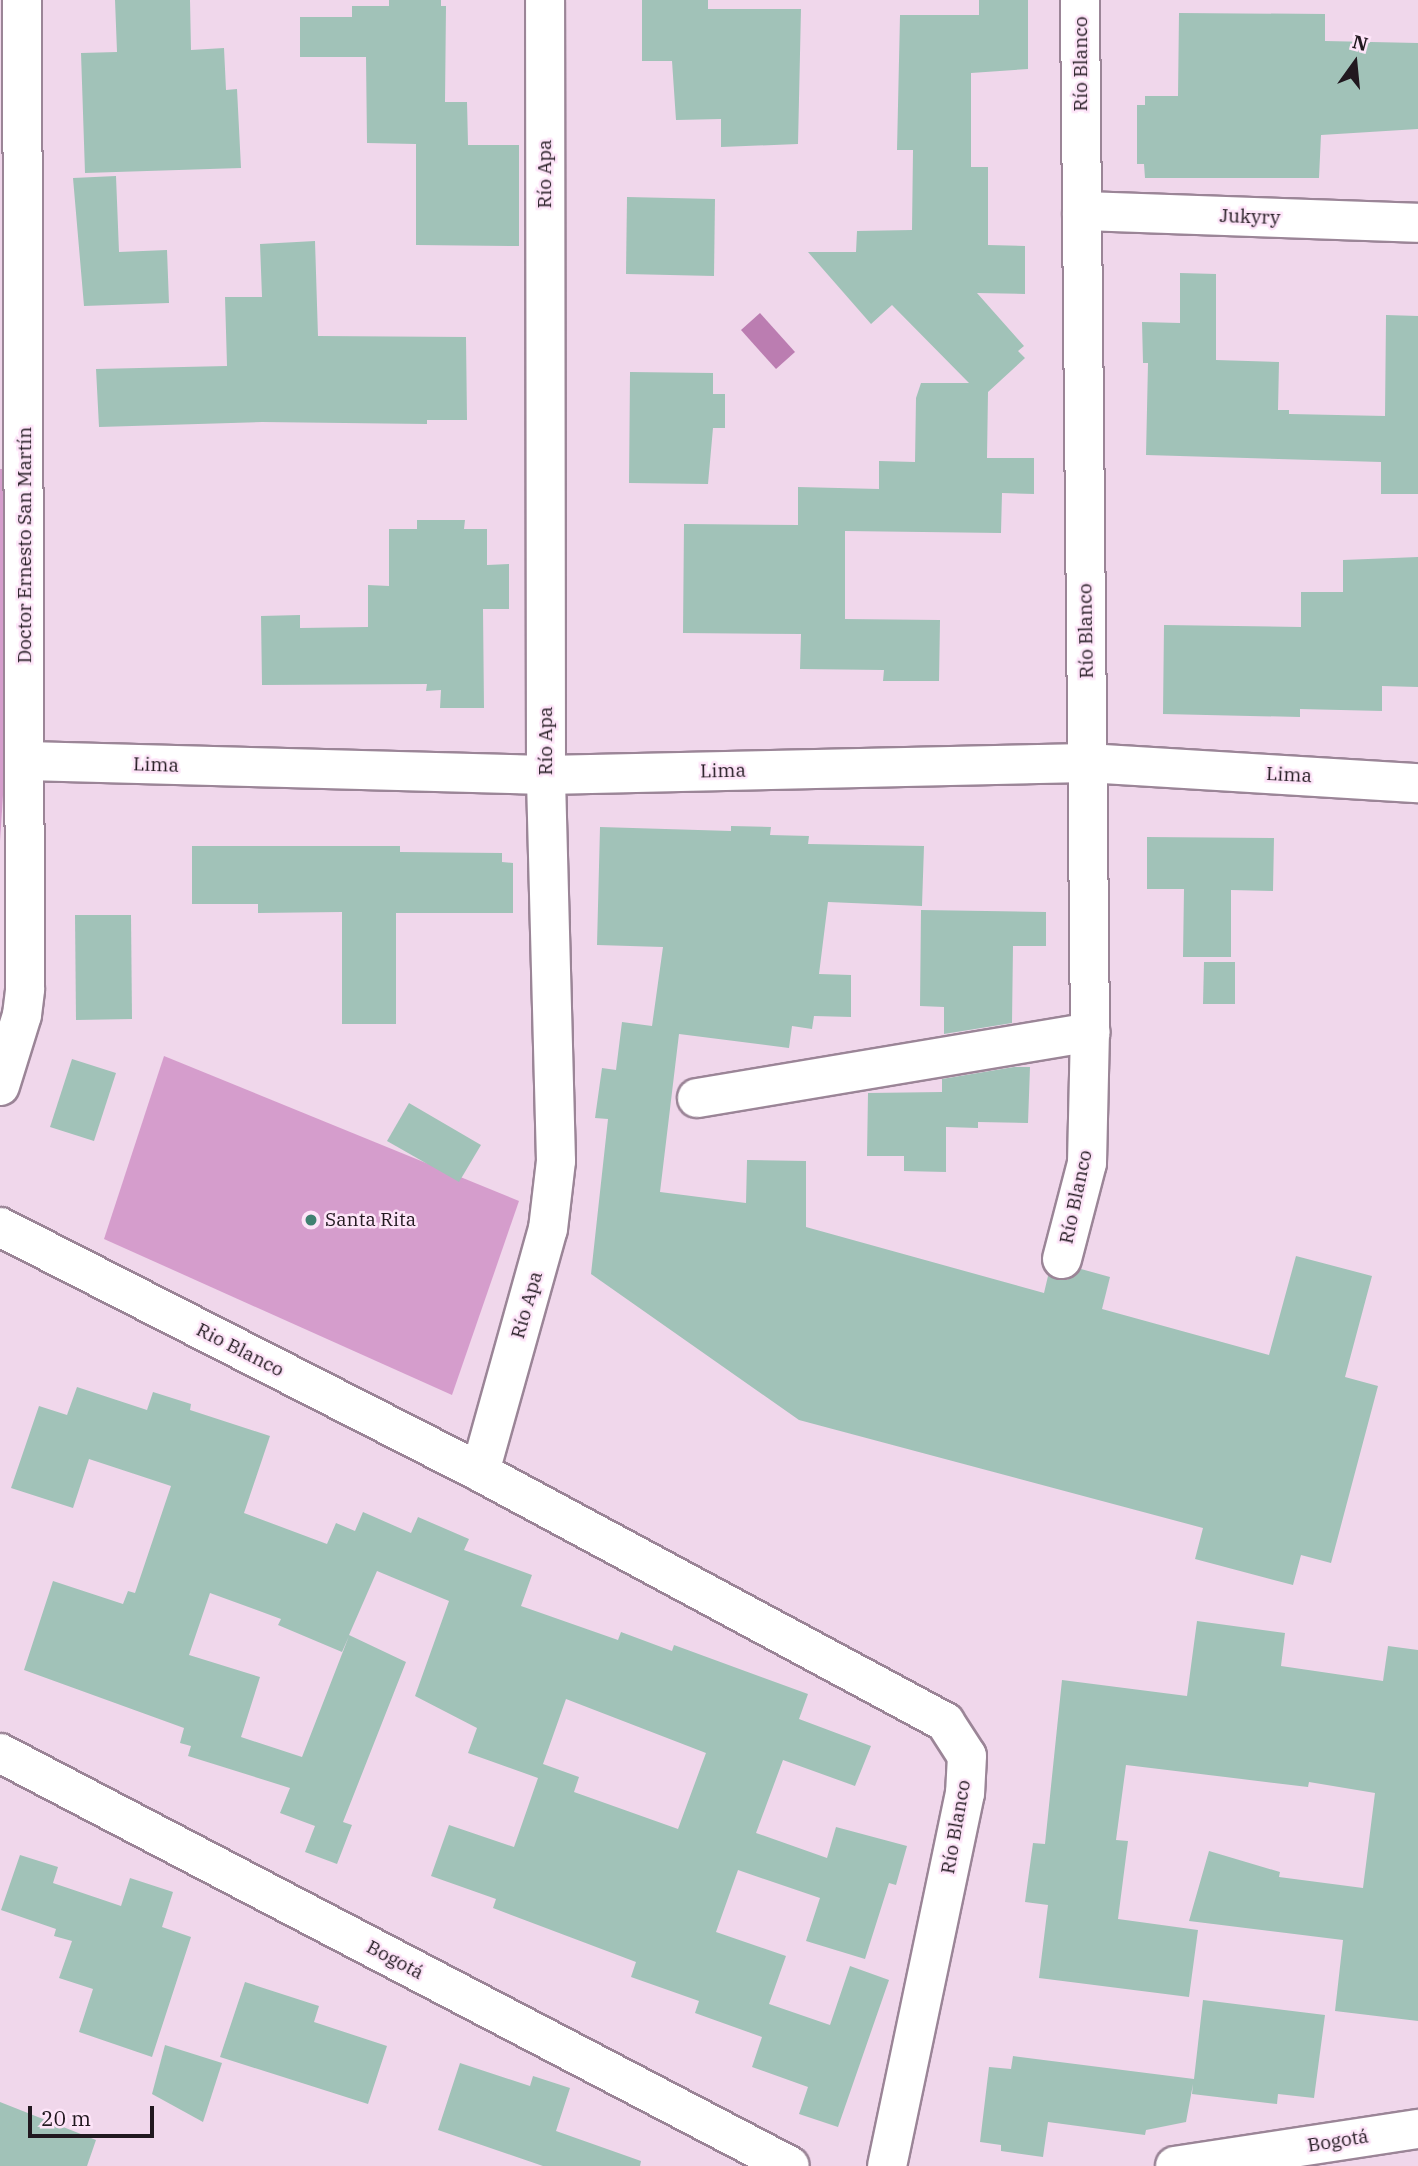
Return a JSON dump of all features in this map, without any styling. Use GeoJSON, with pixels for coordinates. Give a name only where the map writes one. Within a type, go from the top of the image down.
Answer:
{"type":"FeatureCollection","features":[{"type":"Feature","properties":{"kind":"street","name":"Doctor Ernesto San Martín"},"geometry":{"type":"LineString","coordinates":[[0,1086],[22,1015],[25,989],[27,761],[22,0]]}},
{"type":"Feature","properties":{"kind":"street","name":"Río Apa"},"geometry":{"type":"LineString","coordinates":[[480,1472],[548,1229],[556,1161],[546,775],[545,0]]}},
{"type":"Feature","properties":{"kind":"street","name":"Río Blanco"},"geometry":{"type":"LineString","coordinates":[[1062,1259],[1087,1163],[1090,1032],[1080,0]]}},
{"type":"Feature","properties":{"kind":"street","name":"Jukyry"},"geometry":{"type":"LineString","coordinates":[[1082,211],[1418,223]]}},
{"type":"Feature","properties":{"kind":"street","name":"Lima"},"geometry":{"type":"LineString","coordinates":[[27,761],[546,775],[1087,763],[1418,783]]}},
{"type":"Feature","properties":{"kind":"street"},"geometry":{"type":"LineString","coordinates":[[697,1098],[1090,1032]]}},
{"type":"Feature","properties":{"kind":"street","name":"Rio Blanco"},"geometry":{"type":"LineString","coordinates":[[0,1227],[480,1472]]}},
{"type":"Feature","properties":{"kind":"street","name":"Río Blanco"},"geometry":{"type":"LineString","coordinates":[[480,1472],[945,1722],[967,1756],[965,1793],[887,2166]]}},
{"type":"Feature","properties":{"kind":"street","name":"Bogotá"},"geometry":{"type":"LineString","coordinates":[[0,1753],[790,2166]]}},
{"type":"Feature","properties":{"kind":"street","name":"Bogotá"},"geometry":{"type":"LineString","coordinates":[[1175,2166],[1418,2129]]}},
{"type":"Feature","properties":{"kind":"shaded area"},"geometry":{"type":"Polygon","coordinates":[[[760,313],[795,352],[776,369],[741,330],[760,313]]]}},
{"type":"Feature","properties":{"kind":"shaded area"},"geometry":{"type":"Polygon","coordinates":[[[0,469],[7,469],[5,765],[0,841],[0,469]]]}},
{"type":"Feature","properties":{"kind":"shaded area","name":"Santa Rita"},"geometry":{"type":"Polygon","coordinates":[[[164,1056],[519,1201],[452,1395],[104,1239],[164,1056]]]}},
{"type":"Feature","properties":{"kind":"building"},"geometry":{"type":"Polygon","coordinates":[[[115,0],[190,0],[191,50],[224,48],[226,90],[237,89],[241,168],[85,173],[81,53],[117,52],[115,0]]]}},
{"type":"Feature","properties":{"kind":"building"},"geometry":{"type":"Polygon","coordinates":[[[389,0],[441,0],[441,6],[446,6],[445,102],[467,102],[468,145],[519,145],[519,246],[416,245],[416,144],[367,143],[366,57],[300,57],[300,17],[352,17],[352,6],[389,6],[389,0]]]}},
{"type":"Feature","properties":{"kind":"building"},"geometry":{"type":"Polygon","coordinates":[[[642,0],[708,0],[708,9],[801,9],[798,144],[721,147],[721,119],[676,120],[672,61],[642,61],[642,0]]]}},
{"type":"Feature","properties":{"kind":"building"},"geometry":{"type":"Polygon","coordinates":[[[979,0],[1028,0],[1028,69],[971,73],[971,167],[988,167],[988,245],[1025,246],[1025,294],[977,293],[1024,346],[1018,351],[1025,358],[988,392],[987,458],[1034,458],[1034,494],[1002,493],[1001,533],[845,531],[845,619],[940,620],[939,681],[883,681],[884,670],[800,669],[801,634],[683,633],[684,524],[798,525],[798,487],[879,489],[879,461],[915,462],[916,398],[921,383],[969,383],[892,305],[871,324],[808,252],[856,252],[857,231],[912,230],[913,150],[897,150],[900,15],[979,15],[979,0]]]}},
{"type":"Feature","properties":{"kind":"building"},"geometry":{"type":"Polygon","coordinates":[[[1179,13],[1325,14],[1325,41],[1418,43],[1418,129],[1321,135],[1319,178],[1145,178],[1144,164],[1137,164],[1137,105],[1145,105],[1145,96],[1178,96],[1179,13]]]}},
{"type":"Feature","properties":{"kind":"building"},"geometry":{"type":"Polygon","coordinates":[[[116,176],[119,252],[167,250],[169,303],[84,306],[73,178],[116,176]]]}},
{"type":"Feature","properties":{"kind":"building"},"geometry":{"type":"Polygon","coordinates":[[[627,197],[715,199],[714,276],[626,274],[627,197]]]}},
{"type":"Feature","properties":{"kind":"building"},"geometry":{"type":"Polygon","coordinates":[[[315,241],[318,336],[466,337],[467,420],[427,420],[427,424],[262,422],[99,427],[96,369],[227,366],[225,297],[262,297],[260,244],[315,241]]]}},
{"type":"Feature","properties":{"kind":"building"},"geometry":{"type":"Polygon","coordinates":[[[1180,273],[1216,274],[1216,360],[1279,362],[1278,410],[1289,410],[1289,414],[1385,416],[1386,315],[1418,316],[1418,494],[1381,494],[1381,462],[1146,455],[1148,363],[1143,363],[1142,322],[1180,323],[1180,273]]]}},
{"type":"Feature","properties":{"kind":"building"},"geometry":{"type":"Polygon","coordinates":[[[630,372],[713,373],[713,394],[725,394],[725,428],[713,428],[708,484],[629,483],[630,372]]]}},
{"type":"Feature","properties":{"kind":"building"},"geometry":{"type":"Polygon","coordinates":[[[417,520],[465,520],[464,529],[487,529],[487,565],[509,564],[509,609],[483,609],[484,708],[440,708],[441,690],[426,691],[427,684],[262,685],[261,616],[300,615],[300,628],[368,627],[368,585],[389,586],[389,529],[417,529],[417,520]]]}},
{"type":"Feature","properties":{"kind":"building"},"geometry":{"type":"Polygon","coordinates":[[[1418,557],[1418,687],[1382,686],[1382,711],[1300,709],[1300,717],[1163,714],[1164,625],[1301,627],[1301,592],[1343,592],[1343,560],[1418,557]]]}},
{"type":"Feature","properties":{"kind":"building"},"geometry":{"type":"Polygon","coordinates":[[[731,826],[771,827],[770,835],[809,836],[808,844],[924,846],[922,906],[828,902],[819,974],[851,975],[851,1017],[814,1016],[812,1029],[792,1026],[789,1048],[679,1034],[660,1192],[746,1203],[747,1160],[806,1161],[806,1227],[1044,1293],[1048,1276],[1067,1280],[1081,1269],[1110,1277],[1102,1309],[1269,1355],[1296,1256],[1372,1276],[1345,1377],[1378,1386],[1331,1563],[1301,1555],[1293,1585],[1195,1559],[1203,1528],[799,1420],[591,1274],[608,1119],[595,1118],[602,1068],[616,1070],[622,1022],[652,1026],[663,947],[597,945],[600,827],[731,831],[731,826]]]}},
{"type":"Feature","properties":{"kind":"building"},"geometry":{"type":"Polygon","coordinates":[[[1147,837],[1274,838],[1273,891],[1231,890],[1231,957],[1183,957],[1184,889],[1147,889],[1147,837]]]}},
{"type":"Feature","properties":{"kind":"building"},"geometry":{"type":"Polygon","coordinates":[[[192,846],[400,846],[400,852],[502,853],[502,862],[513,863],[513,913],[396,913],[396,1024],[342,1024],[342,912],[258,913],[258,904],[192,904],[192,846]]]}},
{"type":"Feature","properties":{"kind":"building"},"geometry":{"type":"Polygon","coordinates":[[[921,910],[1046,912],[1046,946],[1013,946],[1012,1023],[944,1034],[944,1007],[920,1006],[921,910]]]}},
{"type":"Feature","properties":{"kind":"building"},"geometry":{"type":"Polygon","coordinates":[[[75,915],[131,915],[132,1019],[76,1020],[75,915]]]}},
{"type":"Feature","properties":{"kind":"building"},"geometry":{"type":"Polygon","coordinates":[[[1204,962],[1235,962],[1235,1004],[1203,1004],[1204,962]]]}},
{"type":"Feature","properties":{"kind":"building"},"geometry":{"type":"Polygon","coordinates":[[[72,1059],[116,1073],[94,1141],[50,1127],[72,1059]]]}},
{"type":"Feature","properties":{"kind":"building"},"geometry":{"type":"Polygon","coordinates":[[[1014,1067],[1030,1067],[1028,1123],[978,1122],[978,1128],[946,1127],[946,1172],[904,1171],[904,1156],[867,1156],[868,1093],[942,1092],[942,1079],[1014,1067]]]}},
{"type":"Feature","properties":{"kind":"building"},"geometry":{"type":"Polygon","coordinates":[[[409,1103],[481,1145],[459,1182],[387,1141],[409,1103]]]}},
{"type":"Feature","properties":{"kind":"building"},"geometry":{"type":"Polygon","coordinates":[[[77,1387],[147,1410],[153,1392],[191,1404],[190,1410],[270,1436],[244,1513],[327,1544],[336,1523],[355,1531],[363,1512],[411,1533],[418,1517],[469,1539],[464,1550],[532,1575],[521,1606],[618,1640],[621,1632],[672,1651],[674,1645],[808,1694],[799,1719],[871,1746],[855,1786],[783,1760],[756,1833],[827,1858],[836,1827],[907,1846],[896,1885],[889,1883],[865,1959],[806,1941],[820,1898],[738,1870],[716,1932],[786,1956],[769,2004],[830,2025],[850,1966],[889,1980],[838,2127],[799,2114],[808,2087],[752,2067],[762,2037],[695,2013],[699,2001],[631,1977],[636,1962],[493,1908],[496,1899],[431,1876],[449,1825],[514,1847],[538,1778],[468,1753],[477,1728],[415,1696],[449,1601],[377,1571],[349,1635],[406,1662],[343,1822],[352,1825],[337,1864],[305,1852],[315,1826],[280,1813],[290,1788],[188,1756],[191,1746],[180,1743],[184,1728],[24,1670],[53,1581],[123,1604],[128,1591],[135,1593],[171,1486],[89,1459],[73,1508],[11,1488],[39,1406],[67,1415],[77,1387]],[[210,1593],[189,1655],[260,1677],[241,1737],[302,1757],[349,1636],[342,1652],[278,1625],[281,1619],[210,1593]],[[566,1699],[543,1764],[579,1777],[574,1792],[678,1829],[706,1753],[566,1699]]]}},
{"type":"Feature","properties":{"kind":"building"},"geometry":{"type":"Polygon","coordinates":[[[1197,1621],[1285,1633],[1281,1666],[1383,1681],[1388,1646],[1418,1650],[1418,2021],[1335,2011],[1343,1940],[1189,1921],[1209,1851],[1280,1872],[1279,1877],[1363,1888],[1375,1793],[1309,1782],[1308,1787],[1126,1765],[1116,1840],[1128,1841],[1118,1919],[1198,1930],[1189,1997],[1039,1978],[1048,1905],[1025,1902],[1033,1843],[1045,1844],[1062,1680],[1187,1696],[1197,1621]]]}},
{"type":"Feature","properties":{"kind":"building"},"geometry":{"type":"Polygon","coordinates":[[[20,1855],[58,1867],[53,1883],[121,1906],[130,1878],[173,1892],[162,1927],[191,1937],[152,2057],[79,2032],[93,1989],[59,1978],[72,1941],[54,1936],[56,1929],[1,1910],[20,1855]]]}},
{"type":"Feature","properties":{"kind":"building"},"geometry":{"type":"Polygon","coordinates":[[[245,1982],[319,2006],[314,2022],[387,2046],[368,2104],[220,2057],[245,1982]]]}},
{"type":"Feature","properties":{"kind":"building"},"geometry":{"type":"Polygon","coordinates":[[[1203,2000],[1325,2015],[1314,2098],[1278,2094],[1277,2104],[1192,2094],[1193,2084],[1186,2122],[1146,2130],[1145,2135],[1048,2122],[1043,2157],[1001,2151],[1001,2145],[980,2142],[989,2067],[1011,2069],[1013,2056],[1194,2079],[1203,2000]]]}},
{"type":"Feature","properties":{"kind":"building"},"geometry":{"type":"Polygon","coordinates":[[[165,2045],[222,2063],[203,2122],[152,2094],[165,2045]]]}},
{"type":"Feature","properties":{"kind":"building"},"geometry":{"type":"Polygon","coordinates":[[[460,2063],[530,2086],[533,2076],[570,2088],[556,2131],[641,2161],[640,2166],[543,2166],[438,2130],[460,2063]]]}},
{"type":"Feature","properties":{"kind":"building"},"geometry":{"type":"Polygon","coordinates":[[[0,2102],[96,2140],[87,2166],[0,2166],[0,2102]]]}},
{"type":"Feature","properties":{"kind":"place","name":"Santa Rita"},"geometry":{"type":"Point","coordinates":[311,1220]}}]}
